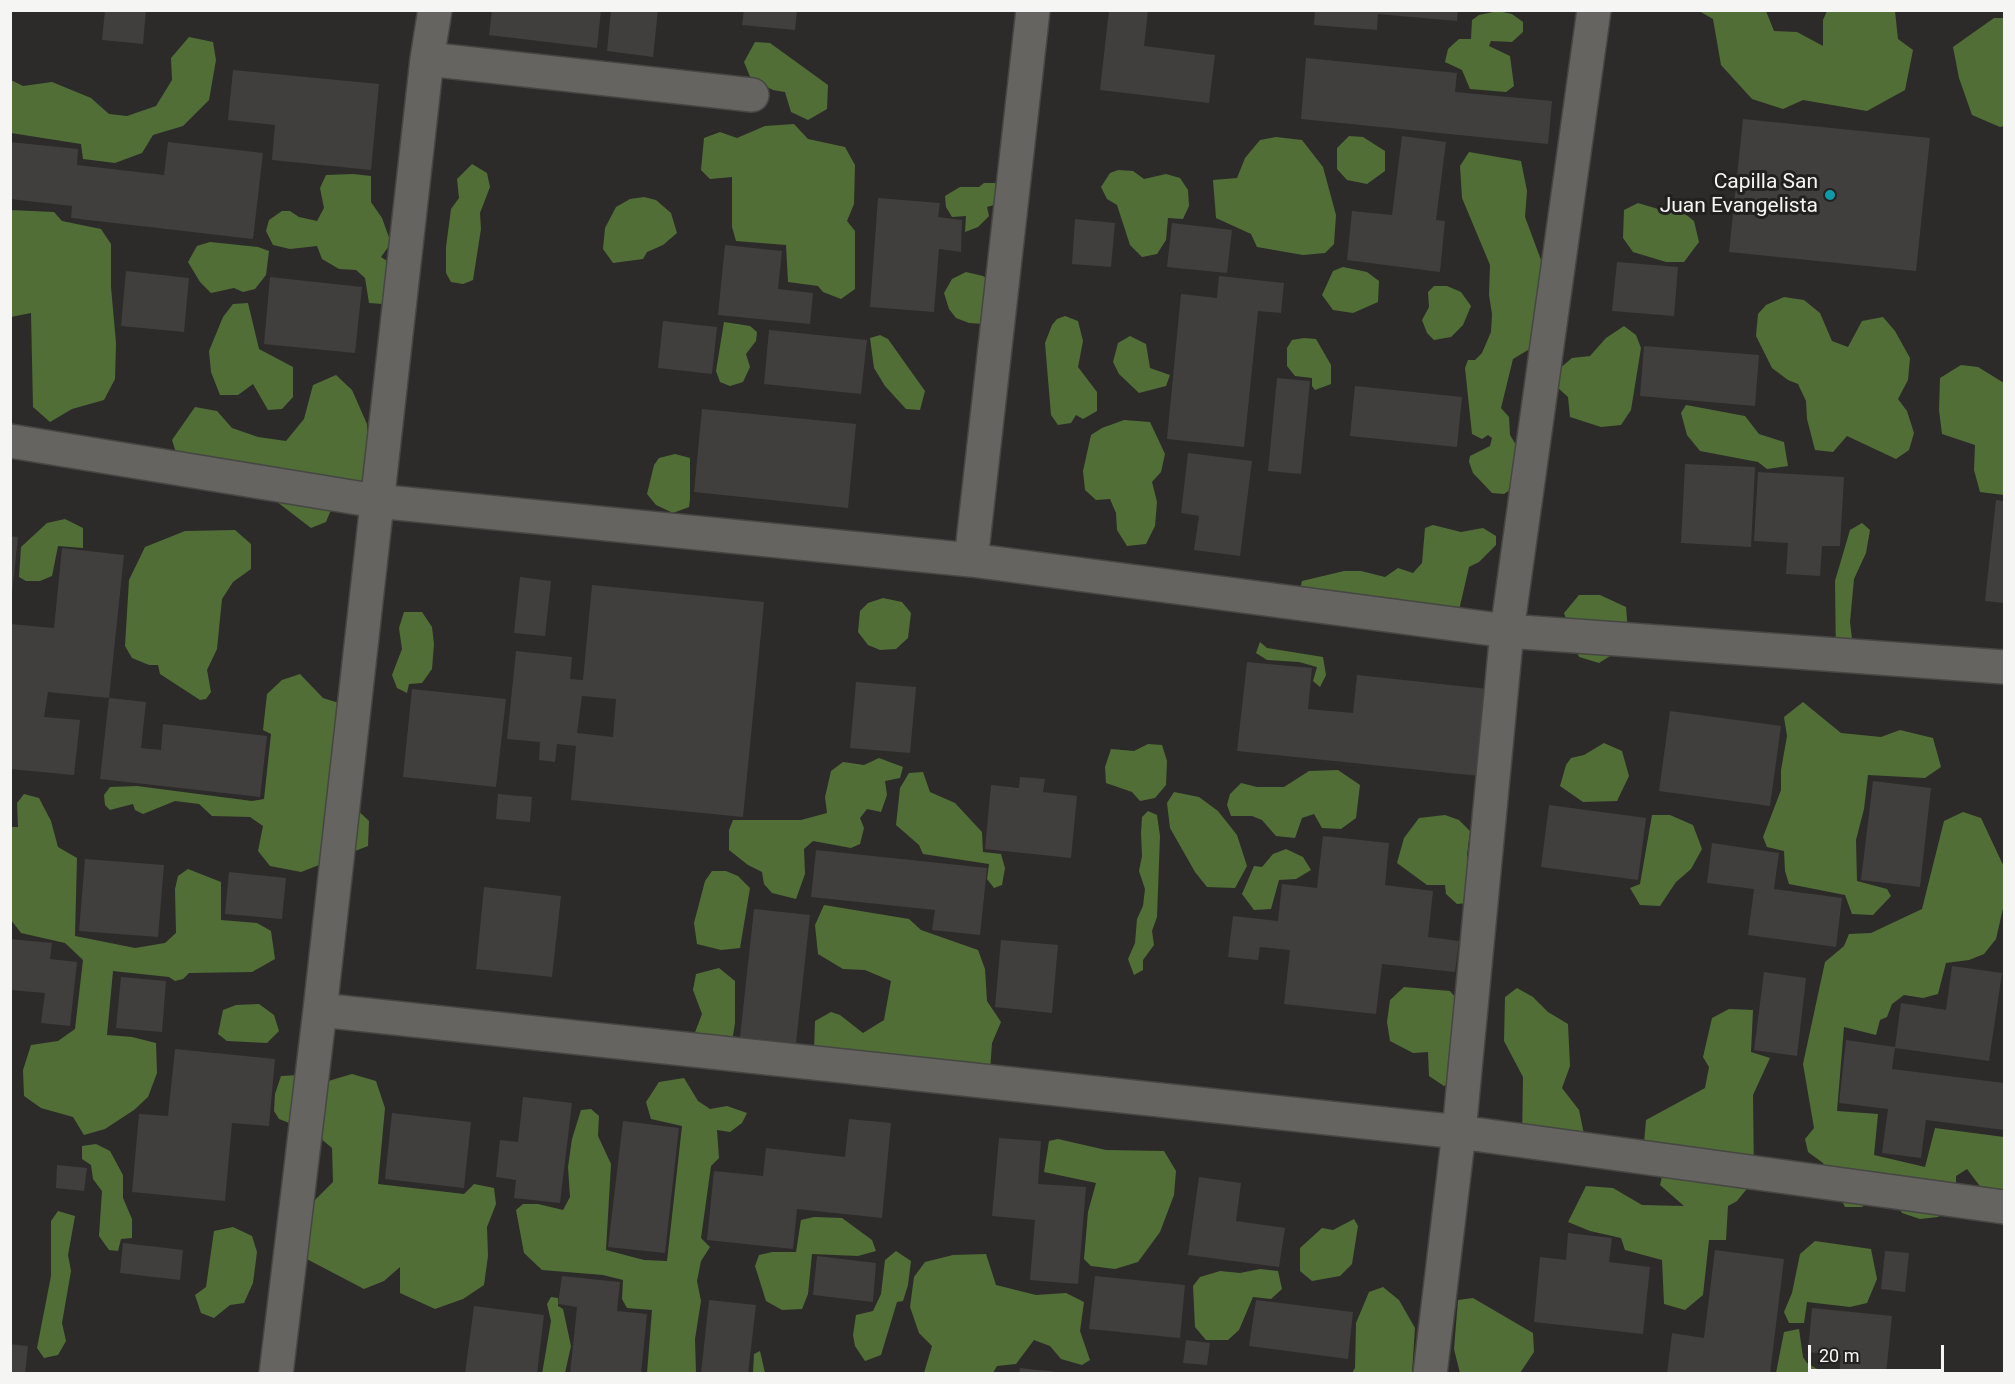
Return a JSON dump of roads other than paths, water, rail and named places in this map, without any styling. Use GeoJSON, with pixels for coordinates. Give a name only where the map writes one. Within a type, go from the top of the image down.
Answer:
{"type":"FeatureCollection","features":[{"type":"Feature","properties":{"kind":"street"},"geometry":{"type":"LineString","coordinates":[[276,1374],[320,1010],[427,59],[435,10]]}},
{"type":"Feature","properties":{"kind":"street"},"geometry":{"type":"LineString","coordinates":[[971,560],[1033,10]]}},
{"type":"Feature","properties":{"kind":"street"},"geometry":{"type":"LineString","coordinates":[[1430,1374],[1459,1132],[1507,631],[1594,10]]}},
{"type":"Feature","properties":{"kind":"street"},"geometry":{"type":"LineString","coordinates":[[427,59],[752,95]]}},
{"type":"Feature","properties":{"kind":"street"},"geometry":{"type":"LineString","coordinates":[[10,441],[376,501],[971,560],[1507,631],[2004,667]]}},
{"type":"Feature","properties":{"kind":"street"},"geometry":{"type":"LineString","coordinates":[[320,1010],[1459,1132],[2004,1207]]}},
{"type":"Feature","properties":{"kind":"place","name":"Capilla San Juan Evangelista"},"geometry":{"type":"Point","coordinates":[1830,195]}}]}
